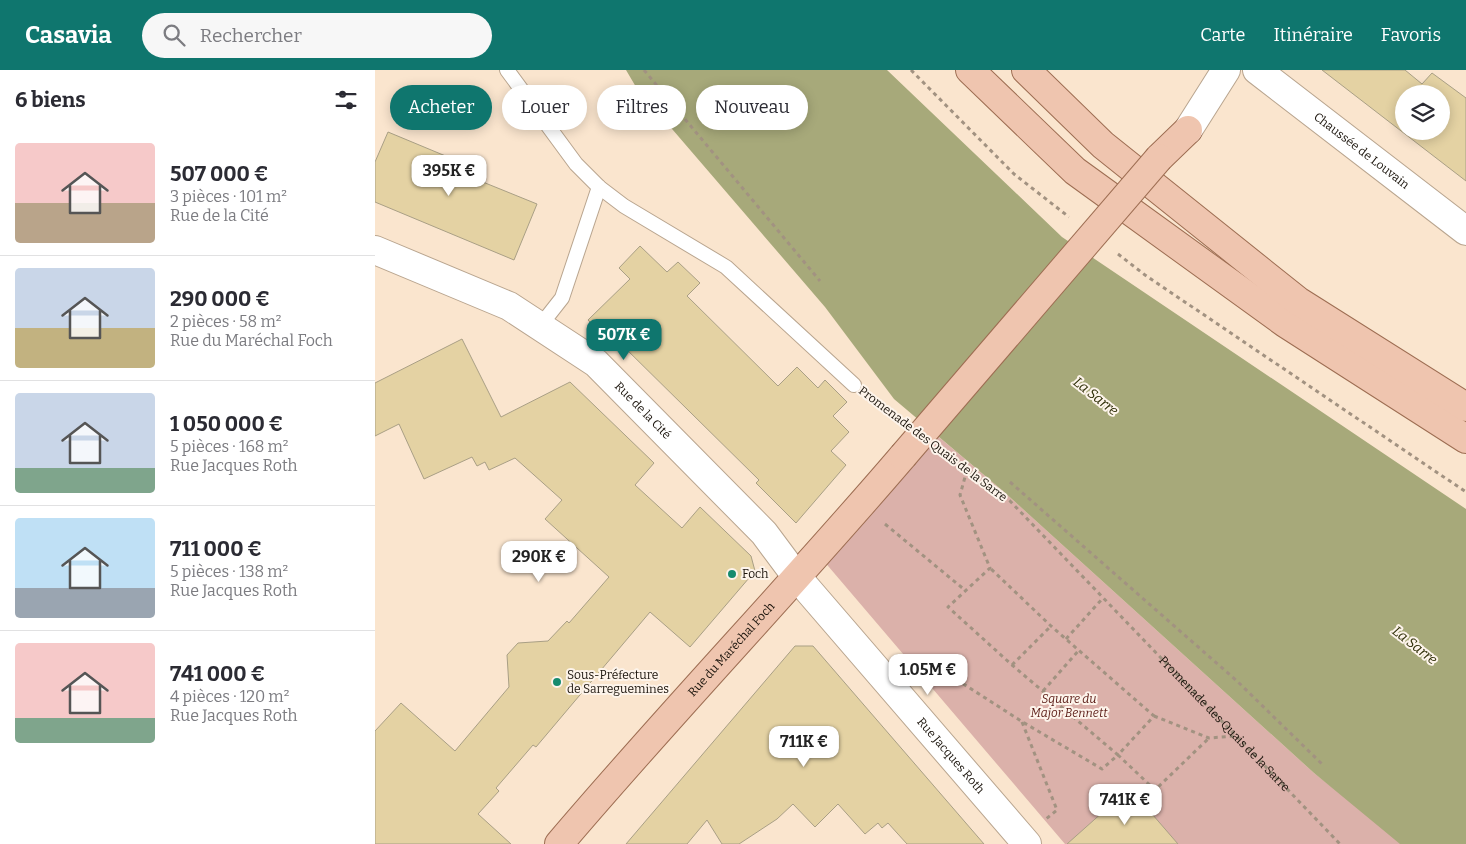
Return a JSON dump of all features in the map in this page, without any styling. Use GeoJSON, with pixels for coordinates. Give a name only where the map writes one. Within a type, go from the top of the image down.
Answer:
{"type":"FeatureCollection","features":[{"type":"Feature","properties":{"kind":"main road"},"geometry":{"type":"LineString","coordinates":[[970,70],[1075,171],[1285,323],[1466,439]]}},
{"type":"Feature","properties":{"kind":"main road"},"geometry":{"type":"LineString","coordinates":[[1026,70],[1103,145],[1298,301],[1466,407]]}},
{"type":"Feature","properties":{"kind":"main road","name":"Rue du Maréchal Foch"},"geometry":{"type":"LineString","coordinates":[[559,844],[862,504],[1159,158],[1188,130]]}},
{"type":"Feature","properties":{"kind":"street"},"geometry":{"type":"LineString","coordinates":[[1188,130],[1226,70]]}},
{"type":"Feature","properties":{"kind":"street","name":"Chaussée de Louvain"},"geometry":{"type":"LineString","coordinates":[[1257,70],[1466,231]]}},
{"type":"Feature","properties":{"kind":"street","name":"Rue de la Cité"},"geometry":{"type":"LineString","coordinates":[[375,250],[509,306],[596,363],[764,533],[796,576]]}},
{"type":"Feature","properties":{"kind":"street","name":"Rue Jacques Roth"},"geometry":{"type":"LineString","coordinates":[[796,576],[1024,841]]}},
{"type":"Feature","properties":{"kind":"lane","name":"Promenade des Quais de la Sarre"},"geometry":{"type":"LineString","coordinates":[[507,70],[576,164],[599,187],[624,206],[726,267],[854,385]]}},
{"type":"Feature","properties":{"kind":"lane"},"geometry":{"type":"LineString","coordinates":[[540,326],[562,298],[599,187]]}},
{"type":"Feature","properties":{"kind":"path"},"geometry":{"type":"LineString","coordinates":[[644,70],[820,281]]}},
{"type":"Feature","properties":{"kind":"path"},"geometry":{"type":"LineString","coordinates":[[911,70],[1014,174],[1076,222]]}},
{"type":"Feature","properties":{"kind":"path"},"geometry":{"type":"LineString","coordinates":[[1115,252],[1145,275],[1466,492]]}},
{"type":"Feature","properties":{"kind":"path","name":"Promenade des Quais de la Sarre"},"geometry":{"type":"LineString","coordinates":[[854,385],[899,419]]}},
{"type":"Feature","properties":{"kind":"path","name":"Promenade des Quais de la Sarre"},"geometry":{"type":"LineString","coordinates":[[944,453],[1010,501],[1340,844]]}},
{"type":"Feature","properties":{"kind":"path"},"geometry":{"type":"LineString","coordinates":[[967,470],[960,495],[990,568],[1051,626],[1154,716],[1209,738],[1236,736]]}},
{"type":"Feature","properties":{"kind":"path"},"geometry":{"type":"LineString","coordinates":[[1010,482],[1237,682],[1323,765]]}},
{"type":"Feature","properties":{"kind":"path"},"geometry":{"type":"LineString","coordinates":[[862,504],[966,591]]}},
{"type":"Feature","properties":{"kind":"path"},"geometry":{"type":"LineString","coordinates":[[990,568],[948,607],[1012,665],[1118,755],[1155,790],[1209,738]]}},
{"type":"Feature","properties":{"kind":"path"},"geometry":{"type":"LineString","coordinates":[[1066,639],[1103,598]]}},
{"type":"Feature","properties":{"kind":"path"},"geometry":{"type":"LineString","coordinates":[[1012,665],[1051,626]]}},
{"type":"Feature","properties":{"kind":"path"},"geometry":{"type":"LineString","coordinates":[[1043,691],[1079,650]]}},
{"type":"Feature","properties":{"kind":"path"},"geometry":{"type":"LineString","coordinates":[[888,682],[920,656],[1021,721],[1103,769],[1154,716]]}},
{"type":"Feature","properties":{"kind":"path"},"geometry":{"type":"LineString","coordinates":[[1021,721],[1057,810],[1024,841]]}},
{"type":"Feature","properties":{"kind":"green space","name":"Square du Major Bennett"},"geometry":{"type":"Polygon","coordinates":[[[921,422],[1003,491],[1314,773],[1404,844],[1065,844],[817,553],[921,422]]]}},
{"type":"Feature","properties":{"kind":"water","name":"La Sarre"},"geometry":{"type":"Polygon","coordinates":[[[626,70],[887,70],[1062,237],[1466,509],[1466,844],[1400,844],[1314,773],[1003,491],[894,399],[825,307],[673,130],[686,130],[686,85],[635,85],[626,70]]]}},
{"type":"Feature","properties":{"kind":"building"},"geometry":{"type":"Polygon","coordinates":[[[1322,70],[1405,70],[1422,84],[1432,73],[1448,85],[1395,85],[1395,126],[1322,70]]]}},
{"type":"Feature","properties":{"kind":"building"},"geometry":{"type":"Polygon","coordinates":[[[1450,86],[1466,98],[1466,181],[1413,140],[1450,140],[1450,86]]]}},
{"type":"Feature","properties":{"kind":"building"},"geometry":{"type":"Polygon","coordinates":[[[388,132],[472,167],[468,176],[537,204],[514,260],[375,202],[375,162],[388,132]]]}},
{"type":"Feature","properties":{"kind":"building"},"geometry":{"type":"Polygon","coordinates":[[[640,246],[667,272],[678,262],[700,283],[687,296],[778,386],[797,367],[818,388],[825,380],[847,402],[833,416],[849,432],[831,451],[846,465],[796,523],[756,483],[759,480],[620,343],[615,348],[588,320],[630,279],[619,268],[640,246]]]}},
{"type":"Feature","properties":{"kind":"building"},"geometry":{"type":"Polygon","coordinates":[[[462,339],[501,417],[570,382],[654,463],[635,485],[682,528],[700,507],[751,556],[755,571],[690,647],[650,612],[536,747],[533,745],[496,788],[499,791],[478,814],[511,844],[375,844],[375,731],[401,703],[455,751],[509,687],[507,655],[518,643],[548,641],[567,621],[569,623],[609,577],[545,519],[562,500],[515,458],[489,470],[485,462],[477,466],[472,457],[424,479],[399,424],[375,436],[375,383],[462,339]]]}},
{"type":"Feature","properties":{"kind":"building"},"geometry":{"type":"Polygon","coordinates":[[[795,646],[813,646],[984,844],[907,844],[888,823],[882,828],[878,823],[865,834],[838,804],[815,827],[793,804],[777,819],[739,844],[722,844],[707,820],[687,844],[626,844],[795,646]]]}},
{"type":"Feature","properties":{"kind":"building"},"geometry":{"type":"Polygon","coordinates":[[[1133,792],[1178,844],[1067,844],[1122,795],[1133,792]]]}},
{"type":"Feature","properties":{"kind":"place","name":"Foch"},"geometry":{"type":"Point","coordinates":[732,574]}},
{"type":"Feature","properties":{"kind":"place","name":"Sous-Préfecture de Sarreguemines"},"geometry":{"type":"Point","coordinates":[557,682]}}]}
